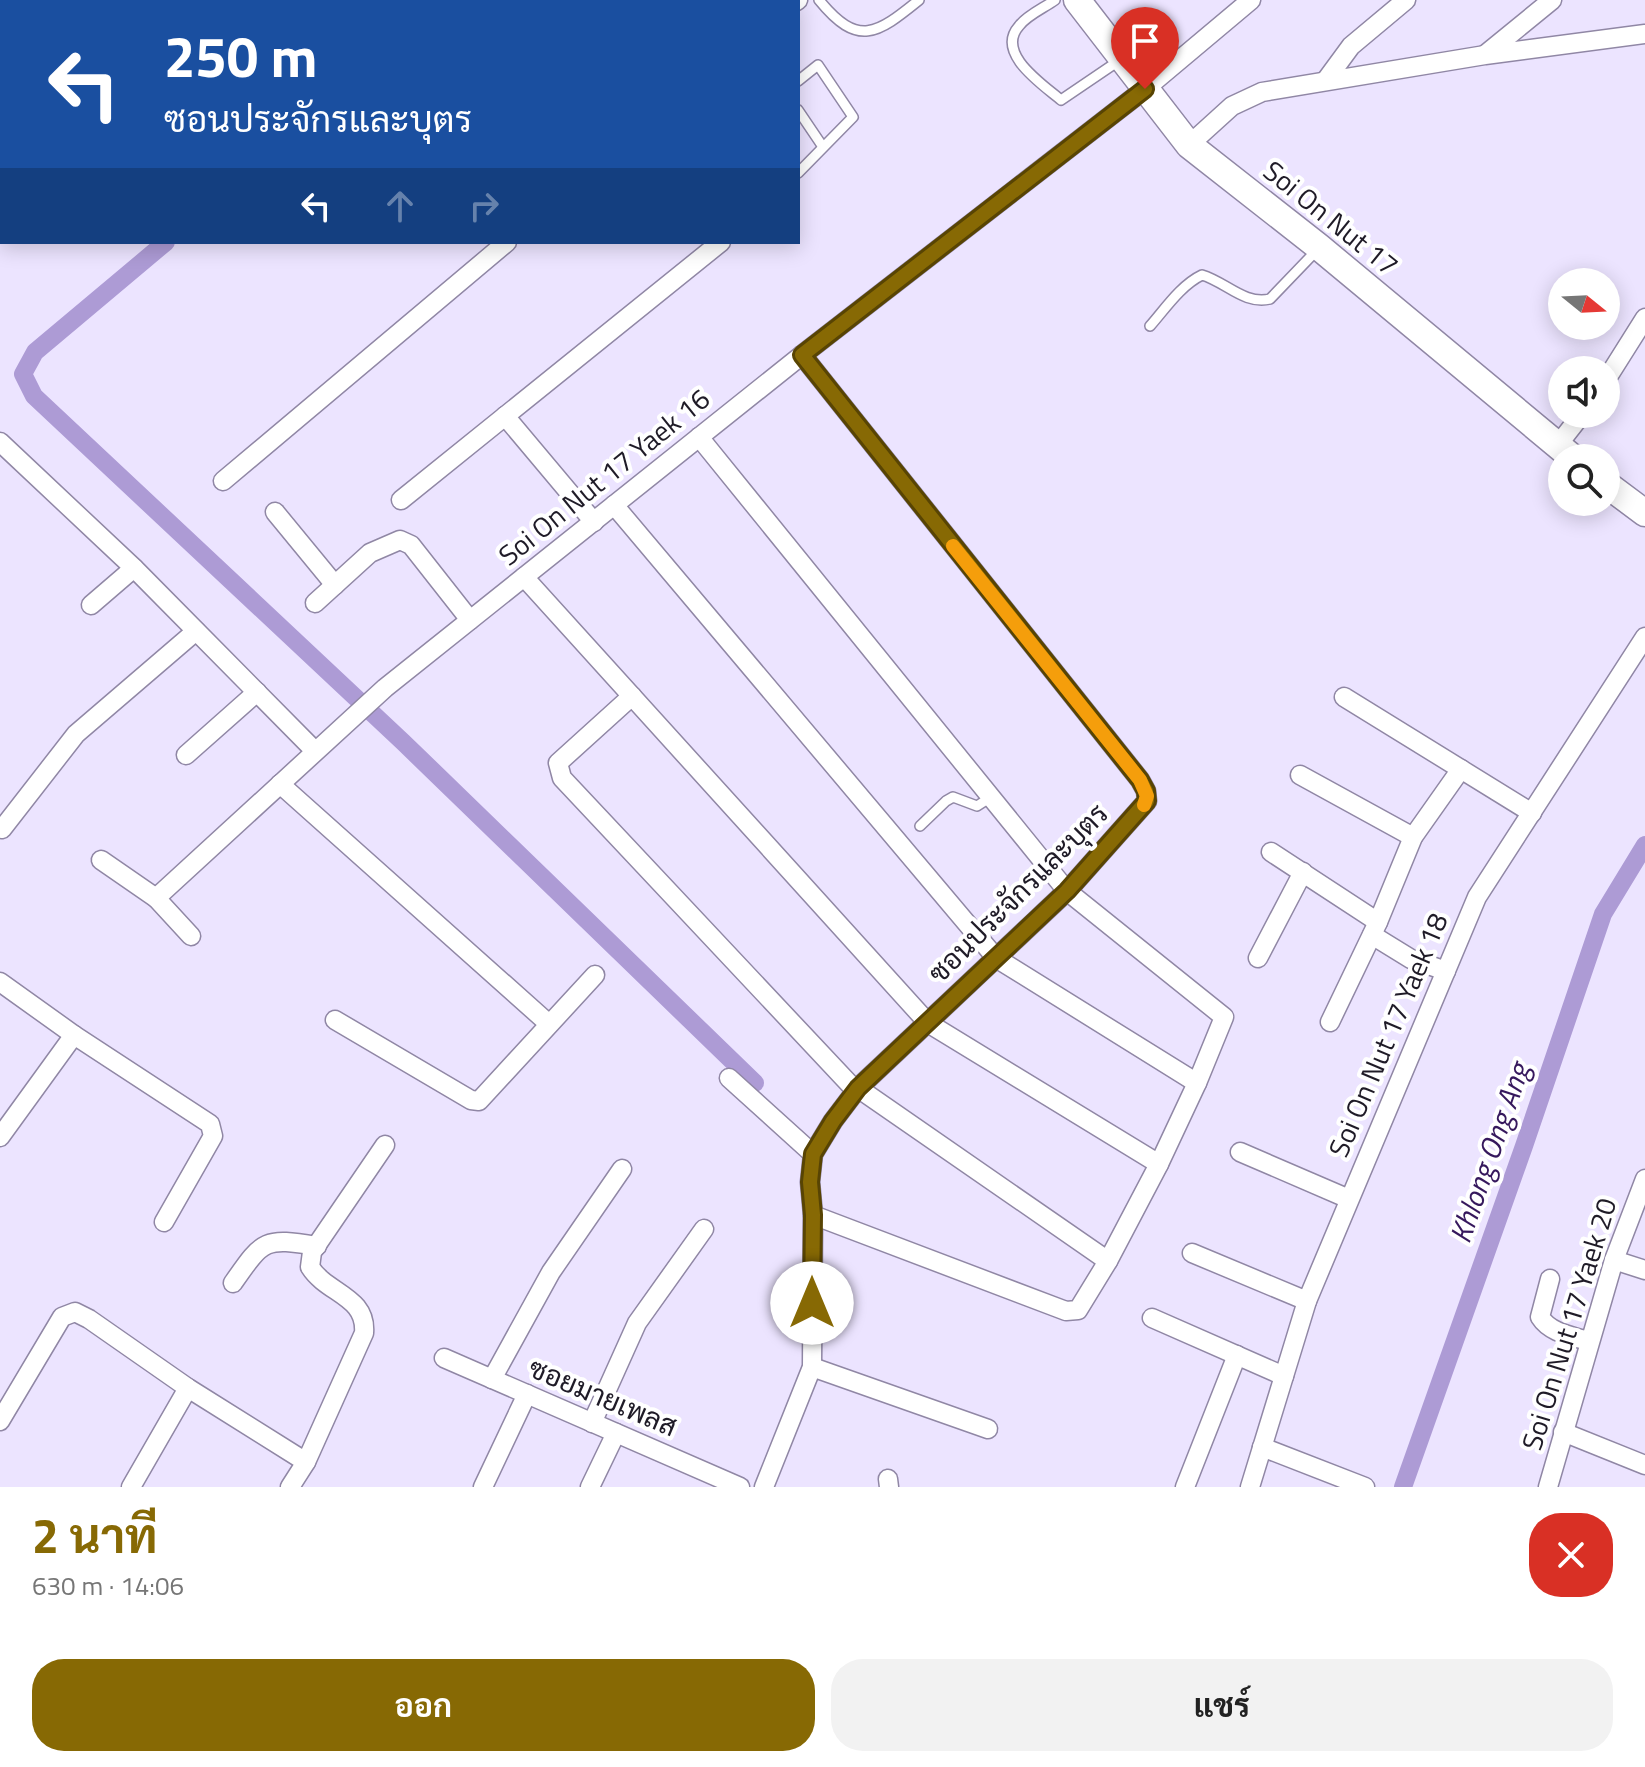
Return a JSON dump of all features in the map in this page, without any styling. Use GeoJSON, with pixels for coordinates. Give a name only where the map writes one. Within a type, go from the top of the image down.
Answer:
{"type":"FeatureCollection","features":[{"type":"Feature","properties":{"kind":"street","name":"Soi On Nut 17"},"geometry":{"type":"LineString","coordinates":[[1077,0],[1189,145],[1319,247],[1555,444]]}},
{"type":"Feature","properties":{"kind":"street","name":"Soi On Nut 17 Yaek 16"},"geometry":{"type":"LineString","coordinates":[[156,898],[385,688],[802,355],[1145,89],[1251,0]]}},
{"type":"Feature","properties":{"kind":"street"},"geometry":{"type":"LineString","coordinates":[[1326,80],[1351,46],[1406,0]]}},
{"type":"Feature","properties":{"kind":"street"},"geometry":{"type":"LineString","coordinates":[[1485,55],[1552,0]]}},
{"type":"Feature","properties":{"kind":"street"},"geometry":{"type":"LineString","coordinates":[[1189,145],[1232,106],[1250,97],[1326,80],[1645,34]]}},
{"type":"Feature","properties":{"kind":"street"},"geometry":{"type":"LineString","coordinates":[[223,481],[505,244]]}},
{"type":"Feature","properties":{"kind":"street"},"geometry":{"type":"LineString","coordinates":[[401,500],[719,244]]}},
{"type":"Feature","properties":{"kind":"street"},"geometry":{"type":"LineString","coordinates":[[1620,358],[1645,318]]}},
{"type":"Feature","properties":{"kind":"street","name":"ซอนประจักรและบุตร"},"geometry":{"type":"LineString","coordinates":[[764,1487],[812,1367],[813,1215],[810,1182],[813,1154],[833,1121],[858,1090],[1067,891],[1147,801],[1144,786],[802,355]]}},
{"type":"Feature","properties":{"kind":"street"},"geometry":{"type":"LineString","coordinates":[[505,416],[594,522]]}},
{"type":"Feature","properties":{"kind":"street"},"geometry":{"type":"LineString","coordinates":[[699,437],[1067,891],[1224,1017],[1159,1164],[1108,1261],[1078,1310],[1066,1311],[813,1215]]}},
{"type":"Feature","properties":{"kind":"street"},"geometry":{"type":"LineString","coordinates":[[0,442],[134,568],[315,751]]}},
{"type":"Feature","properties":{"kind":"street"},"geometry":{"type":"LineString","coordinates":[[1620,494],[1645,513]]}},
{"type":"Feature","properties":{"kind":"street"},"geometry":{"type":"LineString","coordinates":[[614,505],[996,958],[1197,1083]]}},
{"type":"Feature","properties":{"kind":"street"},"geometry":{"type":"LineString","coordinates":[[275,512],[335,585]]}},
{"type":"Feature","properties":{"kind":"street"},"geometry":{"type":"LineString","coordinates":[[315,603],[370,553],[400,540],[411,545],[470,620]]}},
{"type":"Feature","properties":{"kind":"street"},"geometry":{"type":"LineString","coordinates":[[91,605],[134,568]]}},
{"type":"Feature","properties":{"kind":"street"},"geometry":{"type":"LineString","coordinates":[[524,577],[928,1023],[1159,1164]]}},
{"type":"Feature","properties":{"kind":"street"},"geometry":{"type":"LineString","coordinates":[[2,829],[76,734],[196,631]]}},
{"type":"Feature","properties":{"kind":"street","name":"Soi On Nut 17 Yaek 18"},"geometry":{"type":"LineString","coordinates":[[1250,1487],[1307,1301],[1477,897],[1645,637]]}},
{"type":"Feature","properties":{"kind":"street"},"geometry":{"type":"LineString","coordinates":[[186,755],[257,692]]}},
{"type":"Feature","properties":{"kind":"street"},"geometry":{"type":"LineString","coordinates":[[632,696],[558,763],[562,778],[858,1090],[1108,1261]]}},
{"type":"Feature","properties":{"kind":"street"},"geometry":{"type":"LineString","coordinates":[[1344,697],[1532,813]]}},
{"type":"Feature","properties":{"kind":"street"},"geometry":{"type":"LineString","coordinates":[[1330,1022],[1375,929],[1413,837],[1461,769]]}},
{"type":"Feature","properties":{"kind":"street"},"geometry":{"type":"LineString","coordinates":[[1300,775],[1413,837]]}},
{"type":"Feature","properties":{"kind":"street"},"geometry":{"type":"LineString","coordinates":[[280,784],[549,1024]]}},
{"type":"Feature","properties":{"kind":"street"},"geometry":{"type":"LineString","coordinates":[[1271,852],[1303,872],[1419,963],[1446,971]]}},
{"type":"Feature","properties":{"kind":"street"},"geometry":{"type":"LineString","coordinates":[[101,860],[156,898],[191,936]]}},
{"type":"Feature","properties":{"kind":"street"},"geometry":{"type":"LineString","coordinates":[[1258,958],[1303,872]]}},
{"type":"Feature","properties":{"kind":"street"},"geometry":{"type":"LineString","coordinates":[[335,1020],[471,1100],[479,1101],[595,975]]}},
{"type":"Feature","properties":{"kind":"street"},"geometry":{"type":"LineString","coordinates":[[0,982],[74,1035],[210,1124],[213,1136],[164,1222]]}},
{"type":"Feature","properties":{"kind":"street"},"geometry":{"type":"LineString","coordinates":[[0,1137],[74,1035]]}},
{"type":"Feature","properties":{"kind":"street"},"geometry":{"type":"LineString","coordinates":[[729,1078],[813,1154]]}},
{"type":"Feature","properties":{"kind":"street"},"geometry":{"type":"LineString","coordinates":[[290,1487],[306,1462],[345,1381],[364,1333],[365,1318],[359,1309],[315,1275],[310,1267],[312,1252],[385,1145]]}},
{"type":"Feature","properties":{"kind":"street"},"geometry":{"type":"LineString","coordinates":[[1240,1152],[1349,1199]]}},
{"type":"Feature","properties":{"kind":"street"},"geometry":{"type":"LineString","coordinates":[[492,1379],[551,1272],[622,1169]]}},
{"type":"Feature","properties":{"kind":"street","name":"Soi On Nut 17 Yaek 20"},"geometry":{"type":"LineString","coordinates":[[1548,1487],[1588,1341],[1645,1179]]}},
{"type":"Feature","properties":{"kind":"street"},"geometry":{"type":"LineString","coordinates":[[592,1423],[637,1323],[704,1229]]}},
{"type":"Feature","properties":{"kind":"street"},"geometry":{"type":"LineString","coordinates":[[233,1283],[257,1248],[275,1242],[317,1246]]}},
{"type":"Feature","properties":{"kind":"street"},"geometry":{"type":"LineString","coordinates":[[1192,1253],[1307,1301]]}},
{"type":"Feature","properties":{"kind":"street"},"geometry":{"type":"LineString","coordinates":[[1614,1260],[1645,1270]]}},
{"type":"Feature","properties":{"kind":"street"},"geometry":{"type":"LineString","coordinates":[[1550,1279],[1540,1317],[1544,1324],[1588,1341]]}},
{"type":"Feature","properties":{"kind":"street"},"geometry":{"type":"LineString","coordinates":[[0,1421],[62,1317],[75,1312],[306,1462]]}},
{"type":"Feature","properties":{"kind":"street"},"geometry":{"type":"LineString","coordinates":[[1152,1318],[1284,1376]]}},
{"type":"Feature","properties":{"kind":"street"},"geometry":{"type":"LineString","coordinates":[[1185,1487],[1237,1355]]}},
{"type":"Feature","properties":{"kind":"street","name":"ซอยมายเพลส"},"geometry":{"type":"LineString","coordinates":[[444,1358],[740,1487]]}},
{"type":"Feature","properties":{"kind":"street"},"geometry":{"type":"LineString","coordinates":[[812,1367],[988,1429]]}},
{"type":"Feature","properties":{"kind":"street"},"geometry":{"type":"LineString","coordinates":[[131,1487],[188,1388]]}},
{"type":"Feature","properties":{"kind":"street"},"geometry":{"type":"LineString","coordinates":[[483,1487],[527,1394]]}},
{"type":"Feature","properties":{"kind":"street"},"geometry":{"type":"LineString","coordinates":[[1563,1432],[1645,1465]]}},
{"type":"Feature","properties":{"kind":"street"},"geometry":{"type":"LineString","coordinates":[[590,1487],[616,1433]]}},
{"type":"Feature","properties":{"kind":"street"},"geometry":{"type":"LineString","coordinates":[[1262,1447],[1365,1487]]}},
{"type":"Feature","properties":{"kind":"lane"},"geometry":{"type":"LineString","coordinates":[[819,0],[836,21],[850,29],[864,31],[878,30],[919,0]]}},
{"type":"Feature","properties":{"kind":"lane"},"geometry":{"type":"LineString","coordinates":[[1055,0],[1019,24],[1012,37],[1012,49],[1032,75],[1061,100],[1123,59]]}},
{"type":"Feature","properties":{"kind":"lane"},"geometry":{"type":"LineString","coordinates":[[800,79],[818,65],[853,117],[800,171]]}},
{"type":"Feature","properties":{"kind":"lane"},"geometry":{"type":"LineString","coordinates":[[800,113],[823,147]]}},
{"type":"Feature","properties":{"kind":"lane"},"geometry":{"type":"LineString","coordinates":[[1150,326],[1175,297],[1202,275],[1243,297],[1261,301],[1270,299],[1319,247]]}},
{"type":"Feature","properties":{"kind":"lane"},"geometry":{"type":"LineString","coordinates":[[920,826],[953,797],[977,806],[991,797]]}},
{"type":"Feature","properties":{"kind":"waterway"},"geometry":{"type":"LineString","coordinates":[[164,244],[35,352],[23,374],[34,396],[403,742],[755,1083]]}},
{"type":"Feature","properties":{"kind":"waterway","name":"Khlong Ong Ang"},"geometry":{"type":"LineString","coordinates":[[1403,1487],[1603,914],[1645,845]]}},
{"type":"Feature","properties":{"kind":"slow traffic"},"geometry":{"type":"LineString","coordinates":[[953,546],[1140,780],[1147,796],[1144,805]]}},
{"type":"Feature","properties":{"kind":"route"},"geometry":{"type":"LineString","coordinates":[[812,1303],[813,1215],[810,1182],[813,1154],[833,1121],[858,1088],[1067,891],[1147,801],[1147,796],[1140,780],[802,355],[1145,89]]}}]}
